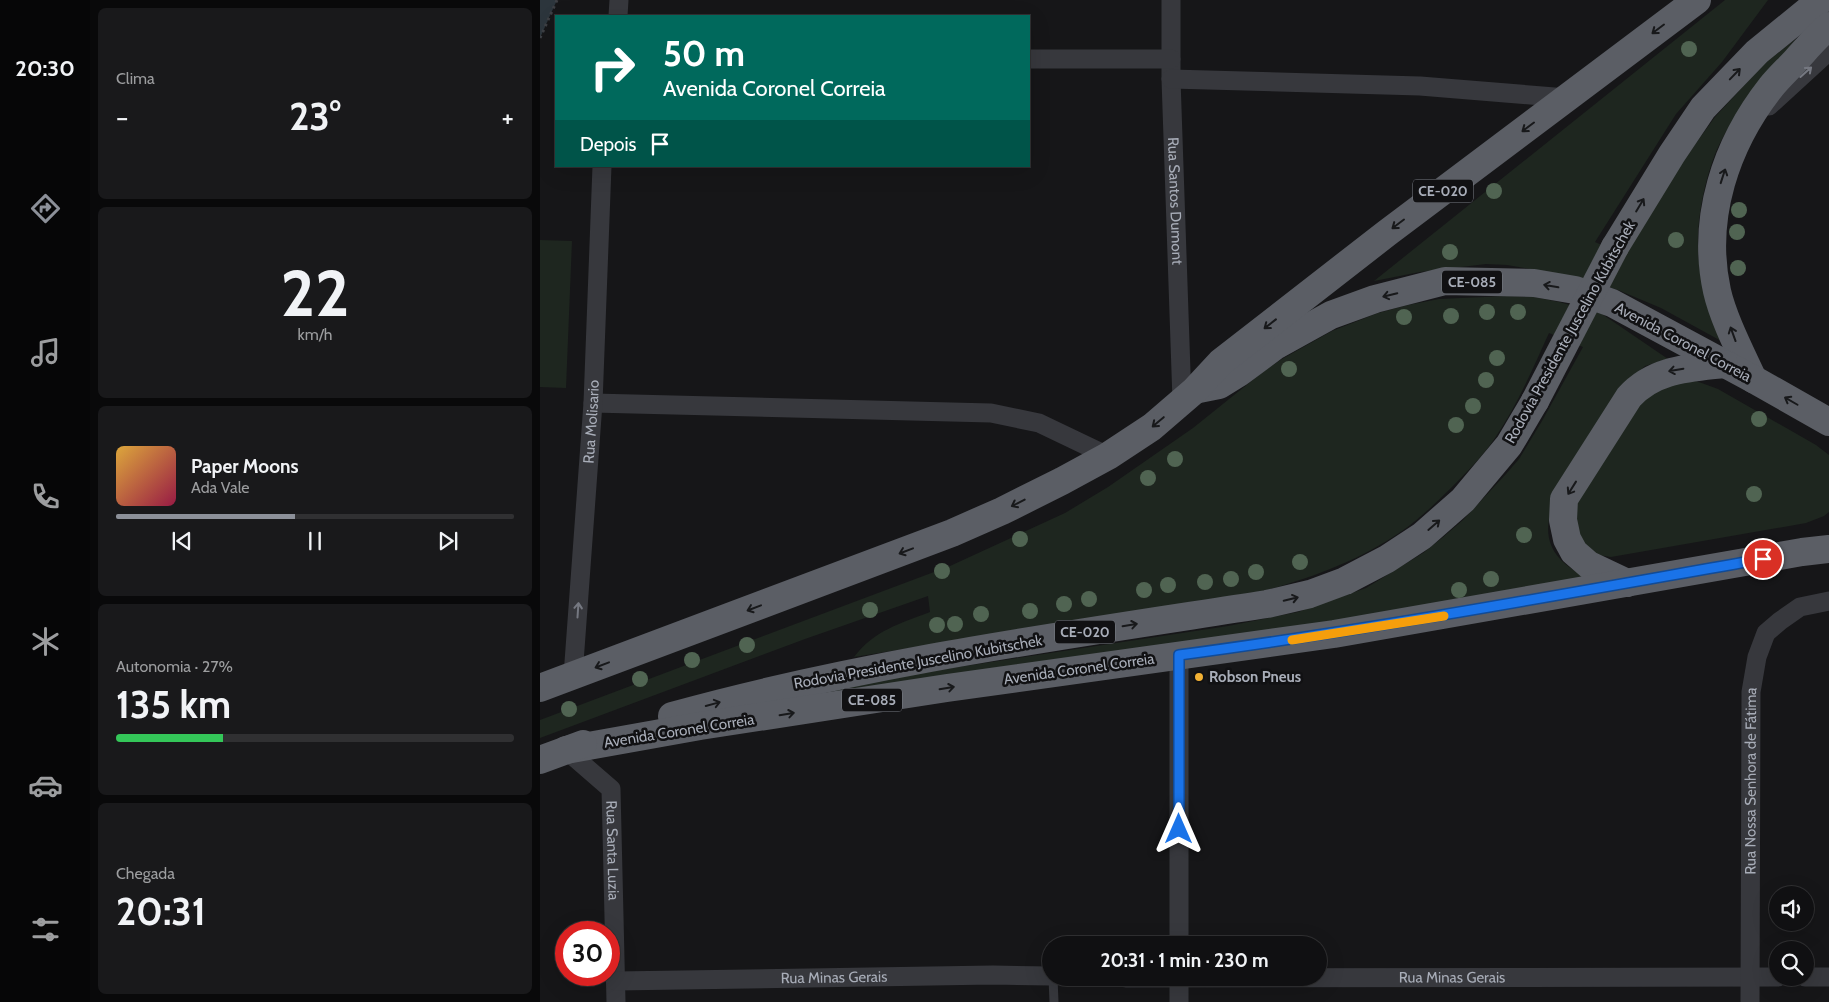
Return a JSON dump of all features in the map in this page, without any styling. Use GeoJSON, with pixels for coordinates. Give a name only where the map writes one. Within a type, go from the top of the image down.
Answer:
{"type":"FeatureCollection","features":[{"type":"Feature","properties":{"kind":"highway","name":"CE-020"},"geometry":{"type":"LineString","coordinates":[[540,688],[952,534],[1002,512],[1108,456],[1152,427],[1189,396],[1221,362],[1387,233],[1697,0]]}},
{"type":"Feature","properties":{"kind":"highway","name":"Rodovia Presidente Juscelino Kubitschek"},"geometry":{"type":"LineString","coordinates":[[540,760],[697,708],[777,688],[951,653],[1267,604],[1310,594],[1345,581],[1378,563],[1422,536],[1470,492],[1509,445],[1535,401],[1615,247],[1666,163],[1703,108],[1757,52],[1821,0]]}},
{"type":"Feature","properties":{"kind":"highway"},"geometry":{"type":"LineString","coordinates":[[1753,379],[1736,342],[1717,292],[1713,266],[1712,232],[1722,175],[1744,128],[1771,87],[1829,26]]}},
{"type":"Feature","properties":{"kind":"highway","name":"Avenida Coronel Correia"},"geometry":{"type":"LineString","coordinates":[[1189,396],[1219,385],[1276,346],[1330,316],[1375,299],[1445,281],[1534,283],[1575,290],[1612,303],[1829,422]]}},
{"type":"Feature","properties":{"kind":"highway"},"geometry":{"type":"LineString","coordinates":[[1627,583],[1590,565],[1574,552],[1567,539],[1563,520],[1564,499],[1629,397],[1638,387],[1650,379],[1667,372],[1724,364]]}},
{"type":"Feature","properties":{"kind":"highway"},"geometry":{"type":"LineString","coordinates":[[1802,552],[1829,532]]}},
{"type":"Feature","properties":{"kind":"highway","name":"Avenida Coronel Correia"},"geometry":{"type":"LineString","coordinates":[[566,750],[700,726],[947,688],[1334,634],[1802,552],[1829,549]]}},
{"type":"Feature","properties":{"kind":"street"},"geometry":{"type":"LineString","coordinates":[[618,15],[619,0]]}},
{"type":"Feature","properties":{"kind":"street","name":"Rua Santos Dumont"},"geometry":{"type":"LineString","coordinates":[[1171,0],[1171,79],[1189,396]]}},
{"type":"Feature","properties":{"kind":"street"},"geometry":{"type":"LineString","coordinates":[[1744,128],[1829,51]]}},
{"type":"Feature","properties":{"kind":"street"},"geometry":{"type":"LineString","coordinates":[[1030,59],[1171,59]]}},
{"type":"Feature","properties":{"kind":"street"},"geometry":{"type":"LineString","coordinates":[[1171,79],[1420,86],[1567,98]]}},
{"type":"Feature","properties":{"kind":"street","name":"Rua Molisario"},"geometry":{"type":"LineString","coordinates":[[573,676],[593,403],[602,167]]}},
{"type":"Feature","properties":{"kind":"street"},"geometry":{"type":"LineString","coordinates":[[593,403],[991,413],[1039,424],[1108,456]]}},
{"type":"Feature","properties":{"kind":"street","name":"Rua Nossa Senhora de Fátima"},"geometry":{"type":"LineString","coordinates":[[1750,1002],[1751,692],[1757,657],[1766,633],[1780,621],[1800,607],[1829,601]]}},
{"type":"Feature","properties":{"kind":"street"},"geometry":{"type":"LineString","coordinates":[[1179,655],[1179,936]]}},
{"type":"Feature","properties":{"kind":"street","name":"Rua Santa Luzia"},"geometry":{"type":"LineString","coordinates":[[566,750],[611,789],[614,921]]}},
{"type":"Feature","properties":{"kind":"street","name":"Rua Minas Gerais"},"geometry":{"type":"LineString","coordinates":[[620,981],[1042,977]]}},
{"type":"Feature","properties":{"kind":"street","name":"Rua Minas Gerais"},"geometry":{"type":"LineString","coordinates":[[1327,978],[1769,977]]}},
{"type":"Feature","properties":{"kind":"street"},"geometry":{"type":"LineString","coordinates":[[1814,977],[1829,977]]}},
{"type":"Feature","properties":{"kind":"street","name":"Rua Santa Luzia"},"geometry":{"type":"LineString","coordinates":[[616,986],[616,1002]]}},
{"type":"Feature","properties":{"kind":"street"},"geometry":{"type":"LineString","coordinates":[[1179,986],[1179,1002]]}},
{"type":"Feature","properties":{"kind":"lane"},"geometry":{"type":"LineString","coordinates":[[1053,986],[1054,1002]]}},
{"type":"Feature","properties":{"kind":"path"},"geometry":{"type":"LineString","coordinates":[[540,38],[557,0]]}},
{"type":"Feature","properties":{"kind":"shaded area"},"geometry":{"type":"Polygon","coordinates":[[[540,0],[557,0],[540,38],[540,0]]]}},
{"type":"Feature","properties":{"kind":"shaded area"},"geometry":{"type":"Polygon","coordinates":[[[1725,0],[1768,0],[1722,62],[1676,114],[1595,242],[1624,255],[1670,179],[1715,117],[1764,64],[1797,38],[1738,112],[1717,149],[1707,179],[1699,222],[1699,262],[1707,301],[1723,342],[1661,308],[1618,290],[1576,277],[1507,265],[1486,264],[1420,272],[1374,281],[1725,0]]]}},
{"type":"Feature","properties":{"kind":"shaded area"},"geometry":{"type":"Polygon","coordinates":[[[540,240],[572,241],[566,388],[540,387],[540,240]]]}},
{"type":"Feature","properties":{"kind":"shaded area"},"geometry":{"type":"Polygon","coordinates":[[[1507,296],[1534,297],[1602,314],[1668,359],[1645,366],[1629,381],[1551,511],[1548,533],[1554,552],[1568,566],[1587,577],[1309,626],[831,692],[834,688],[952,668],[1228,626],[1298,612],[1366,588],[1423,553],[1442,538],[1463,520],[1519,459],[1583,347],[1549,333],[1524,387],[1503,426],[1474,464],[1439,500],[1408,526],[1369,551],[1335,567],[1263,591],[854,657],[870,640],[879,634],[898,624],[930,612],[928,596],[805,639],[540,738],[540,720],[950,566],[1065,513],[1108,487],[1193,428],[1264,371],[1332,331],[1378,313],[1408,305],[1439,299],[1507,296]]]}},
{"type":"Feature","properties":{"kind":"shaded area"},"geometry":{"type":"Polygon","coordinates":[[[1696,381],[1718,389],[1816,445],[1829,455],[1829,512],[1806,523],[1611,557],[1598,555],[1575,535],[1572,509],[1627,418],[1656,387],[1696,381]]]}},
{"type":"Feature","properties":{"kind":"slow traffic"},"geometry":{"type":"LineString","coordinates":[[1292,640],[1444,616]]}},
{"type":"Feature","properties":{"kind":"place","name":"Robson Pneus"},"geometry":{"type":"Point","coordinates":[1199,677]}},
{"type":"Feature","properties":{"kind":"route"},"geometry":{"type":"LineString","coordinates":[[1179,829],[1179,655],[1390,625],[1763,559]]}}]}
